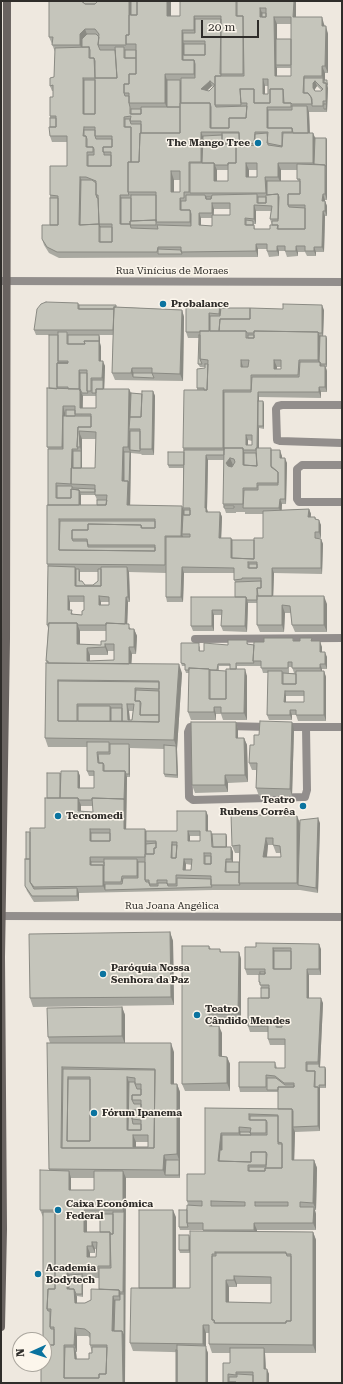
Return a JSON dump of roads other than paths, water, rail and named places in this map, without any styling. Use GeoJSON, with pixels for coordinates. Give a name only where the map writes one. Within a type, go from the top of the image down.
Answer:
{"type":"FeatureCollection","features":[{"type":"Feature","properties":{"kind":"main road"},"geometry":{"type":"LineString","coordinates":[[1,1327],[3,1229],[1,916],[6,639],[3,281],[7,1]]}},
{"type":"Feature","properties":{"kind":"street","name":"Rua Vinícius de Moraes"},"geometry":{"type":"LineString","coordinates":[[3,281],[342,282]]}},
{"type":"Feature","properties":{"kind":"street"},"geometry":{"type":"LineString","coordinates":[[342,405],[282,404],[276,409],[277,440],[342,443]]}},
{"type":"Feature","properties":{"kind":"street"},"geometry":{"type":"LineString","coordinates":[[342,465],[302,465],[297,469],[297,499],[299,502],[342,502]]}},
{"type":"Feature","properties":{"kind":"street"},"geometry":{"type":"LineString","coordinates":[[195,639],[342,638]]}},
{"type":"Feature","properties":{"kind":"street"},"geometry":{"type":"LineString","coordinates":[[306,727],[307,790],[305,797],[193,800],[189,797],[188,732],[190,727],[211,726],[342,727]]}},
{"type":"Feature","properties":{"kind":"street","name":"Rua Joana Angélica"},"geometry":{"type":"LineString","coordinates":[[1,916],[342,918]]}},
{"type":"Feature","properties":{"kind":"place","name":"The Mango Tree"},"geometry":{"type":"Point","coordinates":[258,143]}},
{"type":"Feature","properties":{"kind":"place","name":"Probalance"},"geometry":{"type":"Point","coordinates":[163,304]}},
{"type":"Feature","properties":{"kind":"place","name":"Teatro Rubens Corrêa"},"geometry":{"type":"Point","coordinates":[303,806]}},
{"type":"Feature","properties":{"kind":"place","name":"Tecnomedi"},"geometry":{"type":"Point","coordinates":[58,816]}},
{"type":"Feature","properties":{"kind":"place","name":"Paróquia Nossa Senhora da Paz"},"geometry":{"type":"Point","coordinates":[103,974]}},
{"type":"Feature","properties":{"kind":"place","name":"Teatro Cândido Mendes"},"geometry":{"type":"Point","coordinates":[197,1015]}},
{"type":"Feature","properties":{"kind":"place","name":"Fórum Ipanema"},"geometry":{"type":"Point","coordinates":[94,1113]}},
{"type":"Feature","properties":{"kind":"place","name":"Caixa Econômica Federal"},"geometry":{"type":"Point","coordinates":[58,1210]}},
{"type":"Feature","properties":{"kind":"place","name":"Academia Bodytech"},"geometry":{"type":"Point","coordinates":[38,1274]}}]}
